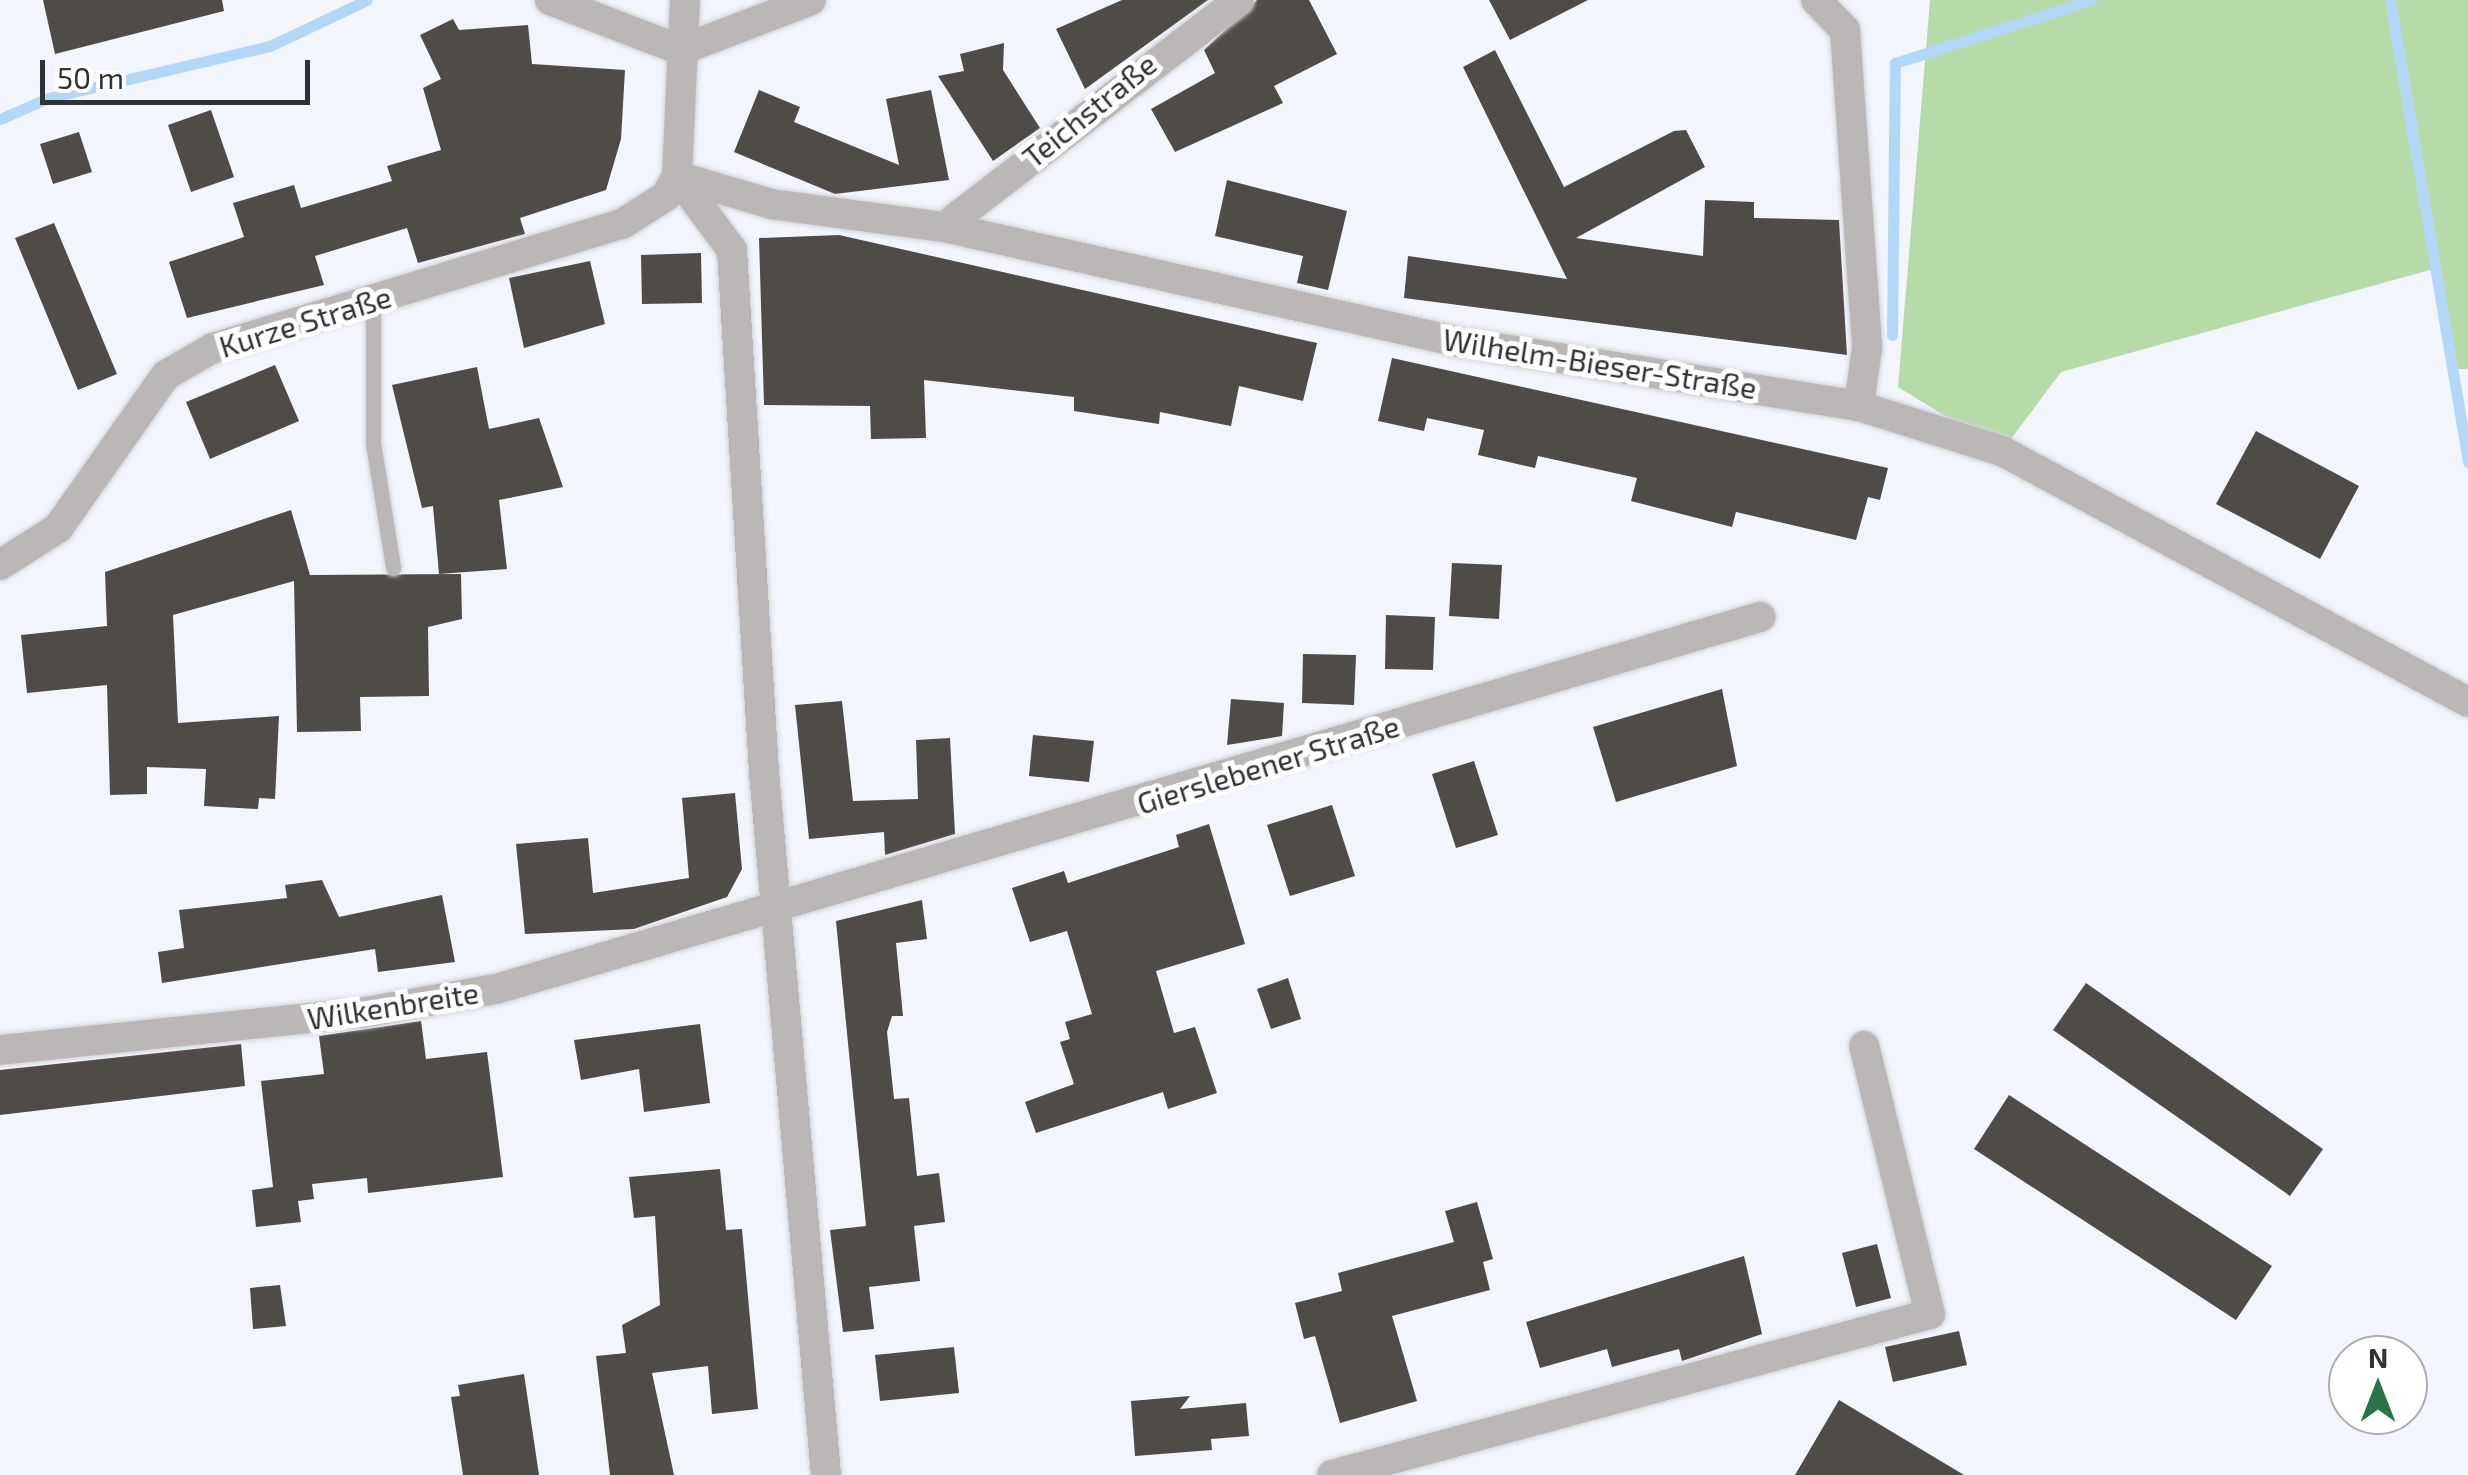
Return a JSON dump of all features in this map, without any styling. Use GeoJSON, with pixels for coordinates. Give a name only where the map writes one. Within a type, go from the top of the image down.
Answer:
{"type":"FeatureCollection","features":[{"type":"Feature","properties":{"kind":"street"},"geometry":{"type":"LineString","coordinates":[[550,0],[681,50],[811,0]]}},
{"type":"Feature","properties":{"kind":"street"},"geometry":{"type":"LineString","coordinates":[[685,0],[677,176],[732,250],[776,911],[826,1475]]}},
{"type":"Feature","properties":{"kind":"street","name":"Teichstraße"},"geometry":{"type":"LineString","coordinates":[[944,227],[1238,0]]}},
{"type":"Feature","properties":{"kind":"street"},"geometry":{"type":"LineString","coordinates":[[1816,0],[1845,30],[1867,348],[1859,406]]}},
{"type":"Feature","properties":{"kind":"street","name":"Wilhelm-Bieser-Straße"},"geometry":{"type":"LineString","coordinates":[[677,176],[772,204],[944,227],[1459,342],[1859,406],[2002,451],[2468,702]]}},
{"type":"Feature","properties":{"kind":"street","name":"Kurze Straße"},"geometry":{"type":"LineString","coordinates":[[0,565],[58,528],[166,375],[213,348],[622,224],[666,196],[677,176]]}},
{"type":"Feature","properties":{"kind":"street","name":"Gierslebener Straße"},"geometry":{"type":"LineString","coordinates":[[776,911],[1760,618]]}},
{"type":"Feature","properties":{"kind":"street","name":"Wilkenbreite"},"geometry":{"type":"LineString","coordinates":[[0,1050],[477,992],[776,911]]}},
{"type":"Feature","properties":{"kind":"street"},"geometry":{"type":"LineString","coordinates":[[1332,1475],[1930,1314],[1864,1046]]}},
{"type":"Feature","properties":{"kind":"lane"},"geometry":{"type":"LineString","coordinates":[[372,299],[372,444],[394,567]]}},
{"type":"Feature","properties":{"kind":"green space"},"geometry":{"type":"Polygon","coordinates":[[[1930,0],[2468,0],[2468,369],[2455,369],[2437,268],[2061,372],[2002,451],[1898,387],[1930,0]]]}},
{"type":"Feature","properties":{"kind":"building"},"geometry":{"type":"Polygon","coordinates":[[[43,0],[222,0],[224,11],[55,54],[43,0]]]}},
{"type":"Feature","properties":{"kind":"building"},"geometry":{"type":"Polygon","coordinates":[[[1122,0],[1208,0],[1085,89],[1056,29],[1122,0]]]}},
{"type":"Feature","properties":{"kind":"building"},"geometry":{"type":"Polygon","coordinates":[[[1257,0],[1309,0],[1337,54],[1274,86],[1283,103],[1175,152],[1151,109],[1215,73],[1204,50],[1257,0]]]}},
{"type":"Feature","properties":{"kind":"building"},"geometry":{"type":"Polygon","coordinates":[[[1489,0],[1588,0],[1510,40],[1489,0]]]}},
{"type":"Feature","properties":{"kind":"building"},"geometry":{"type":"Polygon","coordinates":[[[453,19],[459,30],[528,25],[532,64],[625,70],[621,139],[606,190],[520,218],[525,234],[418,263],[407,228],[315,256],[324,285],[187,318],[169,262],[244,237],[233,203],[294,185],[301,208],[392,181],[387,166],[441,150],[423,88],[441,79],[420,35],[453,19]]]}},
{"type":"Feature","properties":{"kind":"building"},"geometry":{"type":"Polygon","coordinates":[[[1004,43],[1003,70],[1040,128],[993,161],[938,76],[964,71],[960,54],[1004,43]]]}},
{"type":"Feature","properties":{"kind":"building"},"geometry":{"type":"Polygon","coordinates":[[[1495,50],[1564,187],[1674,131],[1686,130],[1705,167],[1576,238],[1703,256],[1705,200],[1754,202],[1754,218],[1839,220],[1847,355],[1404,298],[1408,256],[1567,279],[1463,67],[1495,50]]]}},
{"type":"Feature","properties":{"kind":"building"},"geometry":{"type":"Polygon","coordinates":[[[759,90],[800,107],[794,122],[899,165],[886,99],[931,90],[949,180],[835,194],[734,152],[759,90]]]}},
{"type":"Feature","properties":{"kind":"building"},"geometry":{"type":"Polygon","coordinates":[[[211,110],[234,177],[191,192],[168,125],[211,110]]]}},
{"type":"Feature","properties":{"kind":"building"},"geometry":{"type":"Polygon","coordinates":[[[79,132],[92,172],[53,184],[40,144],[79,132]]]}},
{"type":"Feature","properties":{"kind":"building"},"geometry":{"type":"Polygon","coordinates":[[[1227,180],[1347,211],[1328,290],[1297,283],[1303,256],[1215,236],[1227,180]]]}},
{"type":"Feature","properties":{"kind":"building"},"geometry":{"type":"Polygon","coordinates":[[[54,223],[117,374],[78,390],[15,238],[54,223]]]}},
{"type":"Feature","properties":{"kind":"building"},"geometry":{"type":"Polygon","coordinates":[[[839,235],[1317,343],[1303,401],[1239,386],[1231,426],[1160,412],[1159,424],[1074,411],[1074,397],[924,380],[926,438],[871,439],[870,406],[764,405],[759,238],[839,235]]]}},
{"type":"Feature","properties":{"kind":"building"},"geometry":{"type":"Polygon","coordinates":[[[701,253],[702,303],[642,304],[641,255],[701,253]]]}},
{"type":"Feature","properties":{"kind":"building"},"geometry":{"type":"Polygon","coordinates":[[[590,261],[605,324],[524,348],[509,278],[590,261]]]}},
{"type":"Feature","properties":{"kind":"building"},"geometry":{"type":"Polygon","coordinates":[[[1392,358],[1888,468],[1880,500],[1868,497],[1856,540],[1736,512],[1732,527],[1631,501],[1637,478],[1538,456],[1535,468],[1478,455],[1484,430],[1427,418],[1424,431],[1378,421],[1392,358]]]}},
{"type":"Feature","properties":{"kind":"building"},"geometry":{"type":"Polygon","coordinates":[[[275,365],[299,421],[210,459],[186,402],[275,365]]]}},
{"type":"Feature","properties":{"kind":"building"},"geometry":{"type":"Polygon","coordinates":[[[477,367],[489,429],[539,418],[563,487],[499,500],[507,569],[439,574],[433,506],[422,508],[392,385],[477,367]]]}},
{"type":"Feature","properties":{"kind":"building"},"geometry":{"type":"Polygon","coordinates":[[[2256,431],[2359,486],[2320,559],[2216,504],[2256,431]]]}},
{"type":"Feature","properties":{"kind":"building"},"geometry":{"type":"Polygon","coordinates":[[[291,510],[310,575],[461,574],[462,619],[428,627],[429,696],[360,697],[361,731],[297,732],[294,581],[173,615],[178,723],[279,716],[275,799],[259,798],[258,809],[204,806],[206,769],[147,767],[147,794],[110,795],[107,685],[27,693],[21,635],[107,626],[105,572],[291,510]]]}},
{"type":"Feature","properties":{"kind":"building"},"geometry":{"type":"Polygon","coordinates":[[[1452,563],[1502,565],[1499,619],[1449,616],[1452,563]]]}},
{"type":"Feature","properties":{"kind":"building"},"geometry":{"type":"Polygon","coordinates":[[[1386,615],[1435,617],[1433,670],[1385,669],[1386,615]]]}},
{"type":"Feature","properties":{"kind":"building"},"geometry":{"type":"Polygon","coordinates":[[[1303,654],[1356,655],[1354,705],[1302,703],[1303,654]]]}},
{"type":"Feature","properties":{"kind":"building"},"geometry":{"type":"Polygon","coordinates":[[[1722,689],[1737,766],[1616,802],[1593,727],[1722,689]]]}},
{"type":"Feature","properties":{"kind":"building"},"geometry":{"type":"Polygon","coordinates":[[[1231,699],[1284,703],[1282,736],[1227,745],[1231,699]]]}},
{"type":"Feature","properties":{"kind":"building"},"geometry":{"type":"Polygon","coordinates":[[[842,701],[853,801],[918,799],[916,740],[950,738],[955,834],[885,855],[884,832],[809,839],[795,705],[842,701]]]}},
{"type":"Feature","properties":{"kind":"building"},"geometry":{"type":"Polygon","coordinates":[[[1033,735],[1094,741],[1089,782],[1029,776],[1033,735]]]}},
{"type":"Feature","properties":{"kind":"building"},"geometry":{"type":"Polygon","coordinates":[[[1474,761],[1498,835],[1456,848],[1432,774],[1474,761]]]}},
{"type":"Feature","properties":{"kind":"building"},"geometry":{"type":"Polygon","coordinates":[[[735,793],[742,869],[727,897],[634,929],[525,934],[516,844],[588,838],[593,893],[689,878],[682,798],[735,793]]]}},
{"type":"Feature","properties":{"kind":"building"},"geometry":{"type":"Polygon","coordinates":[[[1332,805],[1355,876],[1290,896],[1267,825],[1332,805]]]}},
{"type":"Feature","properties":{"kind":"building"},"geometry":{"type":"Polygon","coordinates":[[[1209,824],[1245,944],[1156,971],[1174,1033],[1195,1027],[1217,1093],[1168,1109],[1163,1092],[1036,1133],[1025,1102],[1074,1084],[1060,1042],[1070,1039],[1065,1022],[1092,1014],[1067,931],[1030,942],[1012,888],[1064,871],[1068,883],[1179,847],[1176,835],[1209,824]]]}},
{"type":"Feature","properties":{"kind":"building"},"geometry":{"type":"Polygon","coordinates":[[[322,880],[339,917],[442,895],[455,962],[378,972],[375,949],[162,983],[158,952],[184,948],[179,910],[287,898],[285,885],[322,880]]]}},
{"type":"Feature","properties":{"kind":"building"},"geometry":{"type":"Polygon","coordinates":[[[922,900],[927,939],[896,943],[903,1016],[892,1016],[887,1032],[894,1099],[909,1098],[917,1176],[939,1173],[945,1222],[914,1226],[920,1281],[869,1287],[874,1329],[843,1332],[830,1230],[866,1226],[836,921],[922,900]]]}},
{"type":"Feature","properties":{"kind":"building"},"geometry":{"type":"Polygon","coordinates":[[[1288,978],[1301,1019],[1271,1029],[1257,989],[1288,978]]]}},
{"type":"Feature","properties":{"kind":"building"},"geometry":{"type":"Polygon","coordinates":[[[2086,983],[2323,1149],[2290,1196],[2053,1030],[2086,983]]]}},
{"type":"Feature","properties":{"kind":"building"},"geometry":{"type":"Polygon","coordinates":[[[421,1021],[426,1059],[487,1052],[503,1177],[368,1193],[367,1178],[312,1184],[314,1199],[298,1201],[301,1222],[256,1227],[252,1190],[273,1187],[261,1081],[324,1074],[319,1036],[421,1021]]]}},
{"type":"Feature","properties":{"kind":"building"},"geometry":{"type":"Polygon","coordinates":[[[700,1024],[710,1103],[644,1112],[639,1069],[581,1080],[574,1040],[700,1024]]]}},
{"type":"Feature","properties":{"kind":"building"},"geometry":{"type":"Polygon","coordinates":[[[241,1044],[245,1086],[0,1115],[0,1070],[241,1044]]]}},
{"type":"Feature","properties":{"kind":"building"},"geometry":{"type":"Polygon","coordinates":[[[2009,1095],[2272,1266],[2236,1320],[1974,1149],[2009,1095]]]}},
{"type":"Feature","properties":{"kind":"building"},"geometry":{"type":"Polygon","coordinates":[[[720,1169],[726,1230],[742,1229],[758,1409],[712,1414],[708,1366],[652,1373],[674,1475],[610,1475],[596,1356],[626,1353],[622,1325],[660,1305],[655,1216],[634,1218],[629,1177],[720,1169]]]}},
{"type":"Feature","properties":{"kind":"building"},"geometry":{"type":"Polygon","coordinates":[[[1477,1202],[1493,1259],[1483,1262],[1490,1290],[1392,1316],[1417,1401],[1340,1423],[1315,1336],[1304,1339],[1295,1303],[1342,1291],[1338,1273],[1454,1242],[1445,1211],[1477,1202]]]}},
{"type":"Feature","properties":{"kind":"building"},"geometry":{"type":"Polygon","coordinates":[[[1877,1244],[1891,1298],[1856,1307],[1842,1253],[1877,1244]]]}},
{"type":"Feature","properties":{"kind":"building"},"geometry":{"type":"Polygon","coordinates":[[[1744,1256],[1762,1334],[1682,1361],[1679,1349],[1612,1367],[1607,1349],[1540,1368],[1526,1322],[1744,1256]]]}},
{"type":"Feature","properties":{"kind":"building"},"geometry":{"type":"Polygon","coordinates":[[[280,1285],[286,1326],[253,1329],[250,1288],[280,1285]]]}},
{"type":"Feature","properties":{"kind":"building"},"geometry":{"type":"Polygon","coordinates":[[[1959,1331],[1967,1365],[1893,1382],[1885,1347],[1959,1331]]]}},
{"type":"Feature","properties":{"kind":"building"},"geometry":{"type":"Polygon","coordinates":[[[954,1347],[959,1393],[880,1401],[875,1355],[954,1347]]]}},
{"type":"Feature","properties":{"kind":"building"},"geometry":{"type":"Polygon","coordinates":[[[524,1374],[539,1475],[463,1475],[451,1397],[460,1396],[458,1385],[524,1374]]]}},
{"type":"Feature","properties":{"kind":"building"},"geometry":{"type":"Polygon","coordinates":[[[1190,1396],[1180,1409],[1246,1403],[1249,1436],[1211,1439],[1212,1450],[1135,1456],[1131,1401],[1190,1396]]]}},
{"type":"Feature","properties":{"kind":"building"},"geometry":{"type":"Polygon","coordinates":[[[1839,1400],[1964,1475],[1795,1475],[1839,1400]]]}},
{"type":"Feature","properties":{"kind":"waterway"},"geometry":{"type":"LineString","coordinates":[[0,119],[48,98],[270,46],[367,0]]}},
{"type":"Feature","properties":{"kind":"waterway"},"geometry":{"type":"LineString","coordinates":[[1892,335],[1895,63],[2091,0]]}},
{"type":"Feature","properties":{"kind":"waterway"},"geometry":{"type":"LineString","coordinates":[[2390,0],[2468,462]]}}]}
